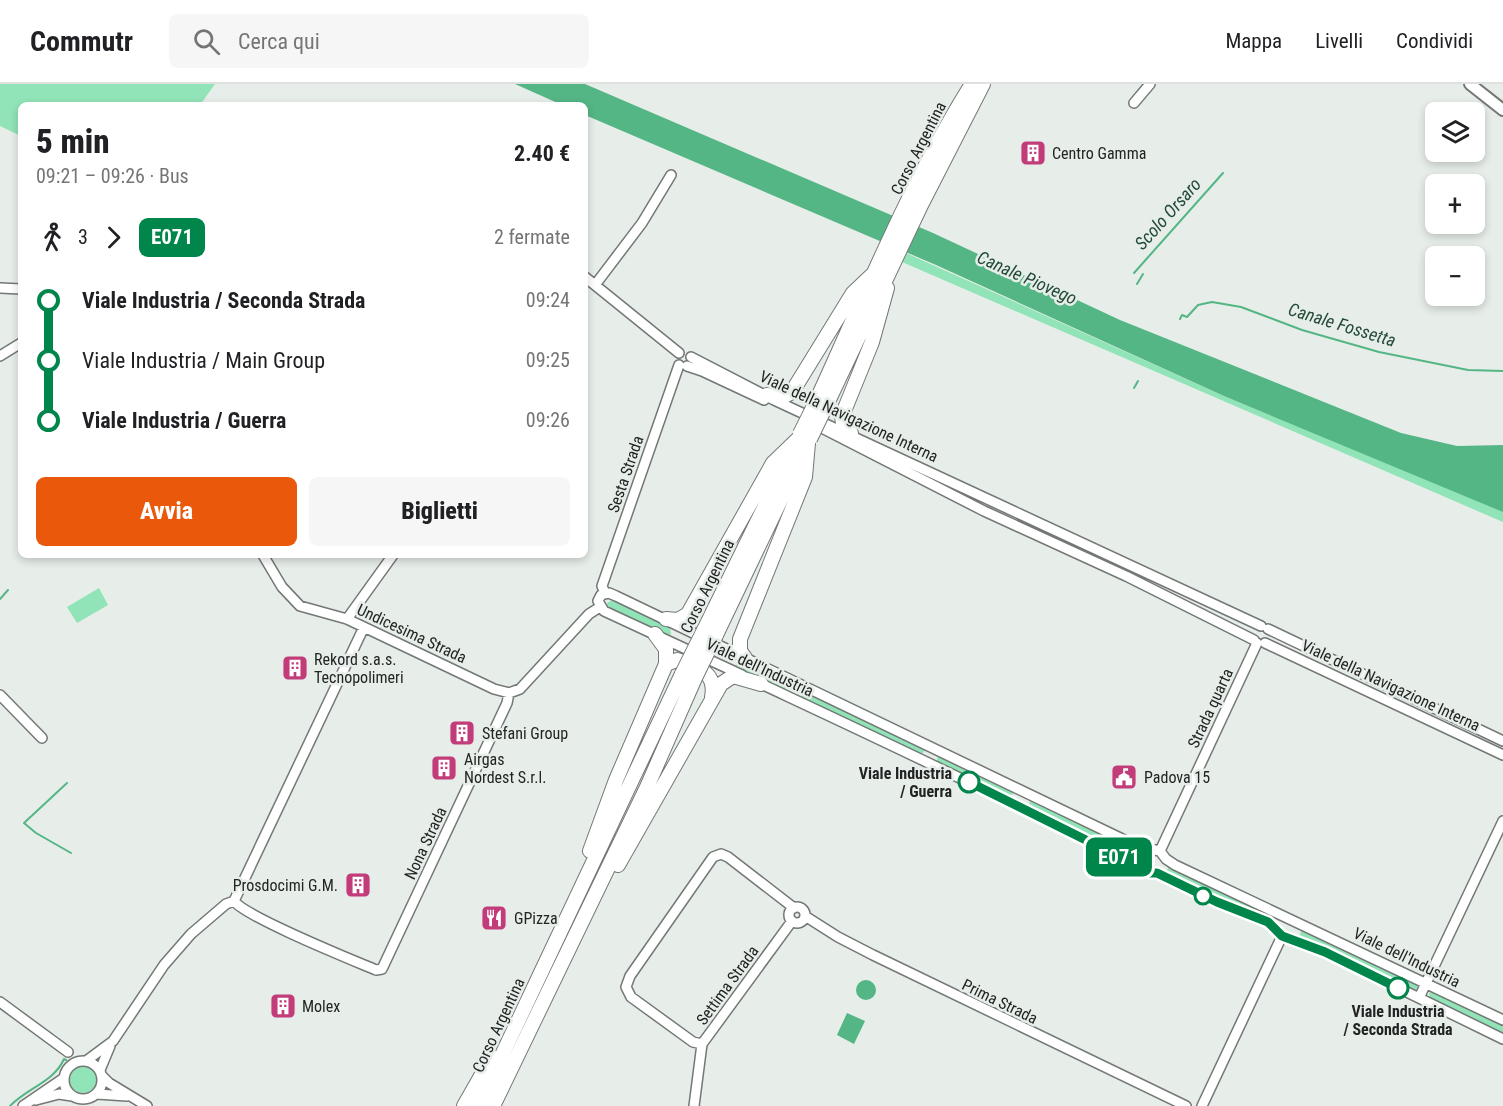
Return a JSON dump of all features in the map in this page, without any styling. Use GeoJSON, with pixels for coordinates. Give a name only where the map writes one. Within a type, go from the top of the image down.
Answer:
{"type":"FeatureCollection","features":[{"type":"Feature","properties":{"kind":"highway","name":"Corso Argentina"},"geometry":{"type":"LineString","coordinates":[[478,1106],[555,943],[689,676],[819,408],[915,203],[955,110],[977,86]]}},
{"type":"Feature","properties":{"kind":"highway","name":"Corso Argentina"},"geometry":{"type":"LineString","coordinates":[[915,203],[977,86]]}},
{"type":"Feature","properties":{"kind":"highway"},"geometry":{"type":"LineString","coordinates":[[767,395],[783,397],[792,392],[853,293],[884,269]]}},
{"type":"Feature","properties":{"kind":"highway"},"geometry":{"type":"LineString","coordinates":[[851,433],[843,424],[842,416],[884,306],[884,269]]}},
{"type":"Feature","properties":{"kind":"highway"},"geometry":{"type":"LineString","coordinates":[[666,619],[678,620],[688,614],[773,463],[804,439]]}},
{"type":"Feature","properties":{"kind":"highway"},"geometry":{"type":"LineString","coordinates":[[744,658],[740,651],[740,639],[805,477],[804,439]]}},
{"type":"Feature","properties":{"kind":"highway"},"geometry":{"type":"LineString","coordinates":[[555,943],[616,780],[666,664],[666,648],[655,634]]}},
{"type":"Feature","properties":{"kind":"highway"},"geometry":{"type":"LineString","coordinates":[[666,664],[677,660],[710,676],[714,684],[712,697]]}},
{"type":"Feature","properties":{"kind":"highway","name":"Corso Argentina"},"geometry":{"type":"LineString","coordinates":[[494,1106],[647,787],[689,676]]}},
{"type":"Feature","properties":{"kind":"highway"},"geometry":{"type":"LineString","coordinates":[[569,950],[660,794],[712,697],[726,678],[733,676],[761,684]]}},
{"type":"Feature","properties":{"kind":"highway"},"geometry":{"type":"LineString","coordinates":[[464,1106],[504,1033],[523,1010]]}},
{"type":"Feature","properties":{"kind":"highway"},"geometry":{"type":"LineString","coordinates":[[504,1106],[525,1060],[538,1017]]}},
{"type":"Feature","properties":{"kind":"main road"},"geometry":{"type":"LineString","coordinates":[[1470,84],[1503,110]]}},
{"type":"Feature","properties":{"kind":"street"},"geometry":{"type":"LineString","coordinates":[[1134,103],[1150,84]]}},
{"type":"Feature","properties":{"kind":"street"},"geometry":{"type":"LineString","coordinates":[[595,285],[642,223],[671,175]]}},
{"type":"Feature","properties":{"kind":"street","name":"Viale della Navigazione Interna"},"geometry":{"type":"LineString","coordinates":[[588,279],[679,353],[686,352],[691,357],[767,395],[1503,741]]}},
{"type":"Feature","properties":{"kind":"street"},"geometry":{"type":"LineString","coordinates":[[0,288],[18,289]]}},
{"type":"Feature","properties":{"kind":"street"},"geometry":{"type":"LineString","coordinates":[[0,356],[18,345]]}},
{"type":"Feature","properties":{"kind":"street"},"geometry":{"type":"LineString","coordinates":[[679,353],[675,360],[683,366],[691,357]]}},
{"type":"Feature","properties":{"kind":"street","name":"Viale della Navigazione Interna"},"geometry":{"type":"LineString","coordinates":[[683,366],[702,371],[783,409],[981,508],[1259,642],[1503,755]]}},
{"type":"Feature","properties":{"kind":"street","name":"Sesta Strada"},"geometry":{"type":"LineString","coordinates":[[606,593],[602,586],[683,366]]}},
{"type":"Feature","properties":{"kind":"street"},"geometry":{"type":"LineString","coordinates":[[981,508],[992,508],[996,501]]}},
{"type":"Feature","properties":{"kind":"street"},"geometry":{"type":"LineString","coordinates":[[1010,522],[1001,514],[1004,509],[1011,508]]}},
{"type":"Feature","properties":{"kind":"street","name":"Undicesima Strada"},"geometry":{"type":"LineString","coordinates":[[265,558],[282,587],[300,606],[347,619],[494,689],[509,693]]}},
{"type":"Feature","properties":{"kind":"street"},"geometry":{"type":"LineString","coordinates":[[347,619],[391,558]]}},
{"type":"Feature","properties":{"kind":"street"},"geometry":{"type":"LineString","coordinates":[[1126,576],[1131,566]]}},
{"type":"Feature","properties":{"kind":"street"},"geometry":{"type":"LineString","coordinates":[[509,693],[520,689],[589,614],[600,607],[598,602],[606,593]]}},
{"type":"Feature","properties":{"kind":"street","name":"Viale dell'Industria"},"geometry":{"type":"LineString","coordinates":[[606,593],[666,619],[1149,851],[1163,855],[1292,918],[1296,923],[1503,1020]]}},
{"type":"Feature","properties":{"kind":"street","name":"Viale dell'Industria"},"geometry":{"type":"LineString","coordinates":[[600,607],[929,763],[1112,853],[1143,865],[1147,871],[1157,873],[1503,1039]]}},
{"type":"Feature","properties":{"kind":"street"},"geometry":{"type":"LineString","coordinates":[[97,1094],[103,1082],[101,1073],[113,1041],[164,965],[191,934],[226,904],[234,901],[364,627]]}},
{"type":"Feature","properties":{"kind":"street"},"geometry":{"type":"LineString","coordinates":[[1264,628],[1270,636],[1259,642],[1253,632],[1264,628]]}},
{"type":"Feature","properties":{"kind":"street","name":"Strada quarta"},"geometry":{"type":"LineString","coordinates":[[1163,855],[1259,642]]}},
{"type":"Feature","properties":{"kind":"street","name":"Nona Strada"},"geometry":{"type":"LineString","coordinates":[[234,901],[239,908],[375,970],[382,969],[507,703],[509,693]]}},
{"type":"Feature","properties":{"kind":"street"},"geometry":{"type":"LineString","coordinates":[[0,694],[42,738]]}},
{"type":"Feature","properties":{"kind":"street"},"geometry":{"type":"LineString","coordinates":[[929,763],[936,748]]}},
{"type":"Feature","properties":{"kind":"street"},"geometry":{"type":"LineString","coordinates":[[1017,806],[1024,791]]}},
{"type":"Feature","properties":{"kind":"street"},"geometry":{"type":"LineString","coordinates":[[1419,998],[1503,821]]}},
{"type":"Feature","properties":{"kind":"street"},"geometry":{"type":"LineString","coordinates":[[1143,865],[1143,857],[1149,851]]}},
{"type":"Feature","properties":{"kind":"street","name":"Prima Strada"},"geometry":{"type":"LineString","coordinates":[[702,1044],[693,1042],[631,997],[626,987],[630,975],[712,857],[721,854],[794,908],[802,909],[805,916],[838,938],[1186,1106]]}},
{"type":"Feature","properties":{"kind":"street"},"geometry":{"type":"LineString","coordinates":[[1157,873],[1165,866],[1163,855]]}},
{"type":"Feature","properties":{"kind":"street"},"geometry":{"type":"LineString","coordinates":[[794,908],[789,915],[792,921],[800,922],[805,916]]}},
{"type":"Feature","properties":{"kind":"street"},"geometry":{"type":"LineString","coordinates":[[1202,1106],[1282,934],[1278,921],[1285,916]]}},
{"type":"Feature","properties":{"kind":"street","name":"Settima Strada"},"geometry":{"type":"LineString","coordinates":[[694,1106],[702,1044],[792,921]]}},
{"type":"Feature","properties":{"kind":"street"},"geometry":{"type":"LineString","coordinates":[[1282,934],[1295,933],[1296,923]]}},
{"type":"Feature","properties":{"kind":"street"},"geometry":{"type":"LineString","coordinates":[[0,1002],[68,1052]]}},
{"type":"Feature","properties":{"kind":"street"},"geometry":{"type":"LineString","coordinates":[[25,1104],[64,1078],[70,1066],[86,1061],[113,1041]]}},
{"type":"Feature","properties":{"kind":"street"},"geometry":{"type":"LineString","coordinates":[[86,1061],[109,1083],[147,1106]]}},
{"type":"Feature","properties":{"kind":"street"},"geometry":{"type":"LineString","coordinates":[[64,1078],[66,1088],[72,1096]]}},
{"type":"Feature","properties":{"kind":"street"},"geometry":{"type":"LineString","coordinates":[[25,1104],[46,1096],[72,1096],[85,1099],[97,1094],[133,1097]]}},
{"type":"Feature","properties":{"kind":"shaded area"},"geometry":{"type":"Polygon","coordinates":[[[0,84],[215,84],[202,102],[18,102],[18,135],[0,126],[0,84]]]}},
{"type":"Feature","properties":{"kind":"shaded area"},"geometry":{"type":"Polygon","coordinates":[[[906,253],[1224,396],[1497,508],[1503,512],[1503,522],[902,262],[906,253]]]}},
{"type":"Feature","properties":{"kind":"shaded area"},"geometry":{"type":"Polygon","coordinates":[[[99,588],[108,605],[77,623],[67,607],[99,588]]]}},
{"type":"Feature","properties":{"kind":"shaded area"},"geometry":{"type":"Polygon","coordinates":[[[612,600],[670,627],[671,634],[668,636],[608,608],[607,603],[612,600]]]}},
{"type":"Feature","properties":{"kind":"shaded area"},"geometry":{"type":"Polygon","coordinates":[[[739,660],[787,683],[787,688],[784,690],[736,668],[739,660]]]}},
{"type":"Feature","properties":{"kind":"shaded area"},"geometry":{"type":"Polygon","coordinates":[[[804,691],[924,747],[924,752],[920,755],[801,698],[804,691]]]}},
{"type":"Feature","properties":{"kind":"shaded area"},"geometry":{"type":"Polygon","coordinates":[[[941,756],[1013,790],[1013,794],[1009,797],[937,763],[937,758],[941,756]]]}},
{"type":"Feature","properties":{"kind":"shaded area"},"geometry":{"type":"Polygon","coordinates":[[[1031,799],[1114,841],[1111,849],[1028,806],[1031,799]]]}},
{"type":"Feature","properties":{"kind":"shaded area"},"geometry":{"type":"Polygon","coordinates":[[[1169,867],[1181,870],[1277,916],[1273,922],[1165,872],[1169,867]]]}},
{"type":"Feature","properties":{"kind":"shaded area"},"geometry":{"type":"Polygon","coordinates":[[[1302,930],[1417,983],[1418,988],[1413,991],[1298,938],[1302,930]]]}},
{"type":"Feature","properties":{"kind":"shaded area"},"geometry":{"type":"Polygon","coordinates":[[[1434,991],[1503,1024],[1503,1034],[1430,999],[1429,993],[1434,991]]]}},
{"type":"Feature","properties":{"kind":"shaded area"},"geometry":{"type":"Polygon","coordinates":[[[83,1065],[93,1069],[97,1079],[93,1089],[83,1093],[73,1089],[69,1079],[73,1069],[83,1065]]]}},
{"type":"Feature","properties":{"kind":"water","name":"Canale Piovego"},"geometry":{"type":"Polygon","coordinates":[[[515,84],[585,84],[933,233],[1120,320],[1401,433],[1457,446],[1503,445],[1503,512],[1224,396],[936,265],[588,116],[588,102],[555,102],[515,84]]]}},
{"type":"Feature","properties":{"kind":"water"},"geometry":{"type":"Polygon","coordinates":[[[866,980],[873,983],[876,990],[873,997],[866,1000],[859,997],[856,990],[859,983],[866,980]]]}},
{"type":"Feature","properties":{"kind":"water"},"geometry":{"type":"Polygon","coordinates":[[[847,1013],[865,1021],[854,1044],[837,1035],[847,1013]]]}},
{"type":"Feature","properties":{"kind":"waterway","name":"Scolo Orsaro"},"geometry":{"type":"LineString","coordinates":[[1134,273],[1223,173]]}},
{"type":"Feature","properties":{"kind":"waterway"},"geometry":{"type":"LineString","coordinates":[[1137,284],[1143,274]]}},
{"type":"Feature","properties":{"kind":"waterway","name":"Canale Fossetta"},"geometry":{"type":"LineString","coordinates":[[1180,319],[1182,315],[1187,317],[1198,305],[1212,302],[1241,307],[1302,330],[1379,352],[1468,370],[1503,371]]}},
{"type":"Feature","properties":{"kind":"waterway","name":"Canale Fossetta"},"geometry":{"type":"LineString","coordinates":[[1134,388],[1138,381]]}},
{"type":"Feature","properties":{"kind":"waterway"},"geometry":{"type":"LineString","coordinates":[[0,599],[8,590]]}},
{"type":"Feature","properties":{"kind":"waterway"},"geometry":{"type":"LineString","coordinates":[[67,783],[24,823],[36,833],[71,853]]}},
{"type":"Feature","properties":{"kind":"waterway"},"geometry":{"type":"LineString","coordinates":[[37,1035],[60,1052]]}},
{"type":"Feature","properties":{"kind":"waterway"},"geometry":{"type":"LineString","coordinates":[[10,1106],[54,1074],[64,1059],[66,1060]]}},
{"type":"Feature","properties":{"kind":"bus line","name":"E071"},"geometry":{"type":"LineString","coordinates":[[969,782],[1112,853],[1143,865],[1150,873],[1157,873],[1217,902],[1268,922],[1282,936],[1325,952],[1398,988]]}},
{"type":"Feature","properties":{"kind":"place","name":"Centro Gamma"},"geometry":{"type":"Point","coordinates":[1033,153]}},
{"type":"Feature","properties":{"kind":"place","name":"Rekord s.a.s. Tecnopolimeri"},"geometry":{"type":"Point","coordinates":[295,668]}},
{"type":"Feature","properties":{"kind":"place","name":"Stefani Group"},"geometry":{"type":"Point","coordinates":[462,733]}},
{"type":"Feature","properties":{"kind":"place","name":"Airgas Nordest S.r.l."},"geometry":{"type":"Point","coordinates":[444,768]}},
{"type":"Feature","properties":{"kind":"place","name":"Padova 15"},"geometry":{"type":"Point","coordinates":[1124,777]}},
{"type":"Feature","properties":{"kind":"place","name":"Viale Industria / Guerra"},"geometry":{"type":"Point","coordinates":[969,782]}},
{"type":"Feature","properties":{"kind":"place","name":"Prosdocimi G.M."},"geometry":{"type":"Point","coordinates":[358,885]}},
{"type":"Feature","properties":{"kind":"place","name":"GPizza"},"geometry":{"type":"Point","coordinates":[494,918]}},
{"type":"Feature","properties":{"kind":"place","name":"Viale Industria / Seconda Strada"},"geometry":{"type":"Point","coordinates":[1398,988]}},
{"type":"Feature","properties":{"kind":"place","name":"Molex"},"geometry":{"type":"Point","coordinates":[283,1006]}}]}
